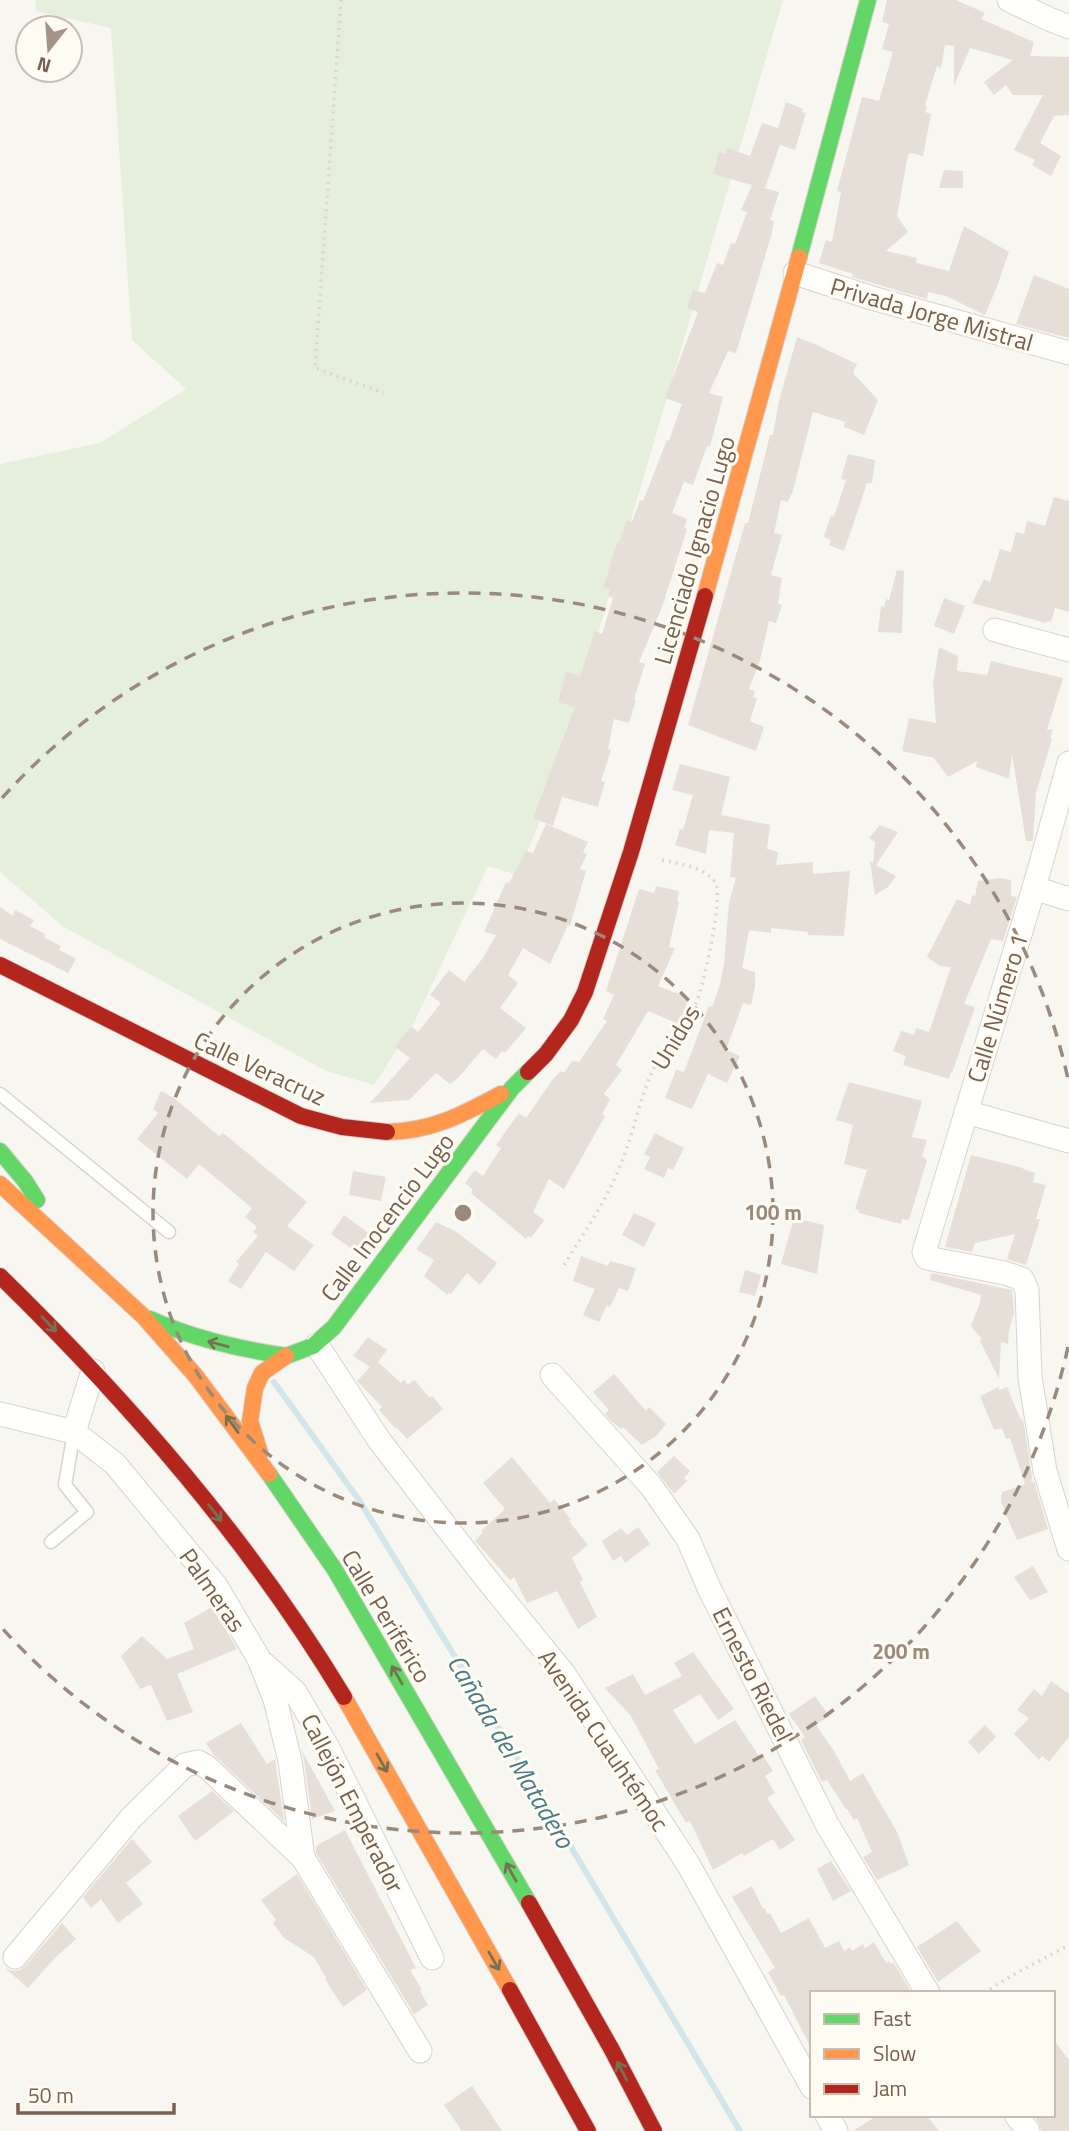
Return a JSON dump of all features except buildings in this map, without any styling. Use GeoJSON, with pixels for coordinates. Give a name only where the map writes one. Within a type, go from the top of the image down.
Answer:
{"type":"FeatureCollection","features":[{"type":"Feature","properties":{"kind":"main road","name":"Licenciado Ignacio Lugo"},"geometry":{"type":"LineString","coordinates":[[512,1087],[547,1054],[571,1020],[597,959],[631,852],[795,273],[869,0]]}},
{"type":"Feature","properties":{"kind":"main road","name":"Calle Veracruz"},"geometry":{"type":"LineString","coordinates":[[0,965],[301,1116],[332,1126],[391,1133],[428,1128],[460,1116],[512,1087]]}},
{"type":"Feature","properties":{"kind":"main road","name":"Calle Inocencio Lugo"},"geometry":{"type":"LineString","coordinates":[[286,1356],[317,1345],[334,1327],[512,1087]]}},
{"type":"Feature","properties":{"kind":"main road"},"geometry":{"type":"LineString","coordinates":[[0,1151],[25,1181],[56,1236]]}},
{"type":"Feature","properties":{"kind":"main road","name":"Calle Periférico"},"geometry":{"type":"LineString","coordinates":[[0,1184],[143,1316],[195,1375],[266,1470],[335,1570],[476,1810],[605,2038],[654,2131]]}},
{"type":"Feature","properties":{"kind":"main road"},"geometry":{"type":"LineString","coordinates":[[0,1276],[118,1396],[202,1495],[273,1587],[328,1670],[502,1973],[588,2131]]}},
{"type":"Feature","properties":{"kind":"main road"},"geometry":{"type":"LineString","coordinates":[[143,1316],[200,1339],[229,1347],[286,1356]]}},
{"type":"Feature","properties":{"kind":"main road"},"geometry":{"type":"LineString","coordinates":[[266,1470],[250,1421],[251,1406],[262,1373],[286,1356]]}},
{"type":"Feature","properties":{"kind":"street"},"geometry":{"type":"LineString","coordinates":[[1009,0],[1069,27]]}},
{"type":"Feature","properties":{"kind":"street","name":"Privada Jorge Mistral"},"geometry":{"type":"LineString","coordinates":[[795,273],[872,298],[1069,353]]}},
{"type":"Feature","properties":{"kind":"street"},"geometry":{"type":"LineString","coordinates":[[995,630],[1069,650]]}},
{"type":"Feature","properties":{"kind":"street","name":"Calle Número 1"},"geometry":{"type":"LineString","coordinates":[[1069,763],[924,1252],[927,1258],[1005,1273],[1022,1279],[1027,1290],[1030,1377],[1045,1471],[1069,1549]]}},
{"type":"Feature","properties":{"kind":"street"},"geometry":{"type":"LineString","coordinates":[[1034,888],[1069,899]]}},
{"type":"Feature","properties":{"kind":"street"},"geometry":{"type":"LineString","coordinates":[[965,1112],[1069,1142]]}},
{"type":"Feature","properties":{"kind":"street","name":"Avenida Cuauhtémoc"},"geometry":{"type":"LineString","coordinates":[[317,1345],[379,1440],[485,1577],[565,1674],[688,1864],[810,2083]]}},
{"type":"Feature","properties":{"kind":"street"},"geometry":{"type":"LineString","coordinates":[[74,1432],[93,1371]]}},
{"type":"Feature","properties":{"kind":"street","name":"Ernesto Riedel"},"geometry":{"type":"LineString","coordinates":[[552,1375],[651,1486],[688,1539],[709,1588],[828,1826],[927,1991]]}},
{"type":"Feature","properties":{"kind":"street","name":"Palmeras"},"geometry":{"type":"LineString","coordinates":[[0,1414],[74,1432],[115,1464],[216,1586],[259,1659],[275,1699],[294,1785],[303,1858]]}},
{"type":"Feature","properties":{"kind":"street","name":"Callejón Emperador"},"geometry":{"type":"LineString","coordinates":[[259,1659],[295,1692],[327,1746],[432,1958]]}},
{"type":"Feature","properties":{"kind":"street","name":"Palmeras"},"geometry":{"type":"LineString","coordinates":[[15,1956],[132,1816],[185,1765],[198,1762],[207,1767],[303,1858],[420,2051]]}},
{"type":"Feature","properties":{"kind":"lane"},"geometry":{"type":"LineString","coordinates":[[0,1094],[169,1232]]}},
{"type":"Feature","properties":{"kind":"lane"},"geometry":{"type":"LineString","coordinates":[[51,1542],[87,1512],[65,1485],[74,1432]]}},
{"type":"Feature","properties":{"kind":"path"},"geometry":{"type":"LineString","coordinates":[[341,0],[315,368],[384,393]]}},
{"type":"Feature","properties":{"kind":"path","name":"Unidos"},"geometry":{"type":"LineString","coordinates":[[564,1265],[609,1192],[654,1068],[685,1025],[697,1003],[711,947],[719,890],[715,881],[693,868],[631,852]]}},
{"type":"Feature","properties":{"kind":"path"},"geometry":{"type":"LineString","coordinates":[[987,1991],[1069,1945]]}},
{"type":"Feature","properties":{"kind":"green space"},"geometry":{"type":"Polygon","coordinates":[[[35,0],[783,0],[549,801],[517,875],[488,866],[413,1025],[374,1085],[326,1071],[64,927],[0,872],[0,464],[100,443],[186,389],[132,340],[111,28],[84,22],[84,14],[49,14],[36,11],[35,0]]]}},
{"type":"Feature","properties":{"kind":"waterway","name":"Cañada del Matadero"},"geometry":{"type":"LineString","coordinates":[[274,1382],[359,1500],[555,1820],[740,2131]]}},
{"type":"Feature","properties":{"kind":"traffic: fast"},"geometry":{"type":"LineString","coordinates":[[799,257],[868,0]]}},
{"type":"Feature","properties":{"kind":"traffic: fast"},"geometry":{"type":"LineString","coordinates":[[286,1356],[313,1346],[334,1327],[512,1088],[528,1072]]}},
{"type":"Feature","properties":{"kind":"traffic: fast"},"geometry":{"type":"LineString","coordinates":[[0,1151],[37,1200]]}},
{"type":"Feature","properties":{"kind":"traffic: fast"},"geometry":{"type":"LineString","coordinates":[[150,1319],[217,1342],[286,1356]]}},
{"type":"Feature","properties":{"kind":"traffic: fast"},"geometry":{"type":"LineString","coordinates":[[269,1474],[335,1570],[529,1903]]}},
{"type":"Feature","properties":{"kind":"traffic: slow"},"geometry":{"type":"LineString","coordinates":[[705,596],[799,257]]}},
{"type":"Feature","properties":{"kind":"traffic: slow"},"geometry":{"type":"LineString","coordinates":[[387,1132],[433,1125],[460,1115],[501,1094]]}},
{"type":"Feature","properties":{"kind":"traffic: slow"},"geometry":{"type":"LineString","coordinates":[[0,1184],[143,1316],[195,1375],[269,1474]]}},
{"type":"Feature","properties":{"kind":"traffic: slow"},"geometry":{"type":"LineString","coordinates":[[260,1453],[250,1421],[255,1388],[262,1373],[286,1356]]}},
{"type":"Feature","properties":{"kind":"traffic: slow"},"geometry":{"type":"LineString","coordinates":[[344,1697],[510,1990]]}},
{"type":"Feature","properties":{"kind":"traffic: jam"},"geometry":{"type":"LineString","coordinates":[[528,1072],[546,1054],[571,1020],[585,992],[631,852],[705,596]]}},
{"type":"Feature","properties":{"kind":"traffic: jam"},"geometry":{"type":"LineString","coordinates":[[0,965],[301,1116],[342,1127],[387,1132]]}},
{"type":"Feature","properties":{"kind":"traffic: jam"},"geometry":{"type":"LineString","coordinates":[[0,1276],[95,1373],[186,1476],[269,1583],[344,1697]]}},
{"type":"Feature","properties":{"kind":"traffic: jam"},"geometry":{"type":"LineString","coordinates":[[529,1903],[612,2050],[654,2131]]}},
{"type":"Feature","properties":{"kind":"traffic: jam"},"geometry":{"type":"LineString","coordinates":[[510,1990],[588,2131]]}}]}
